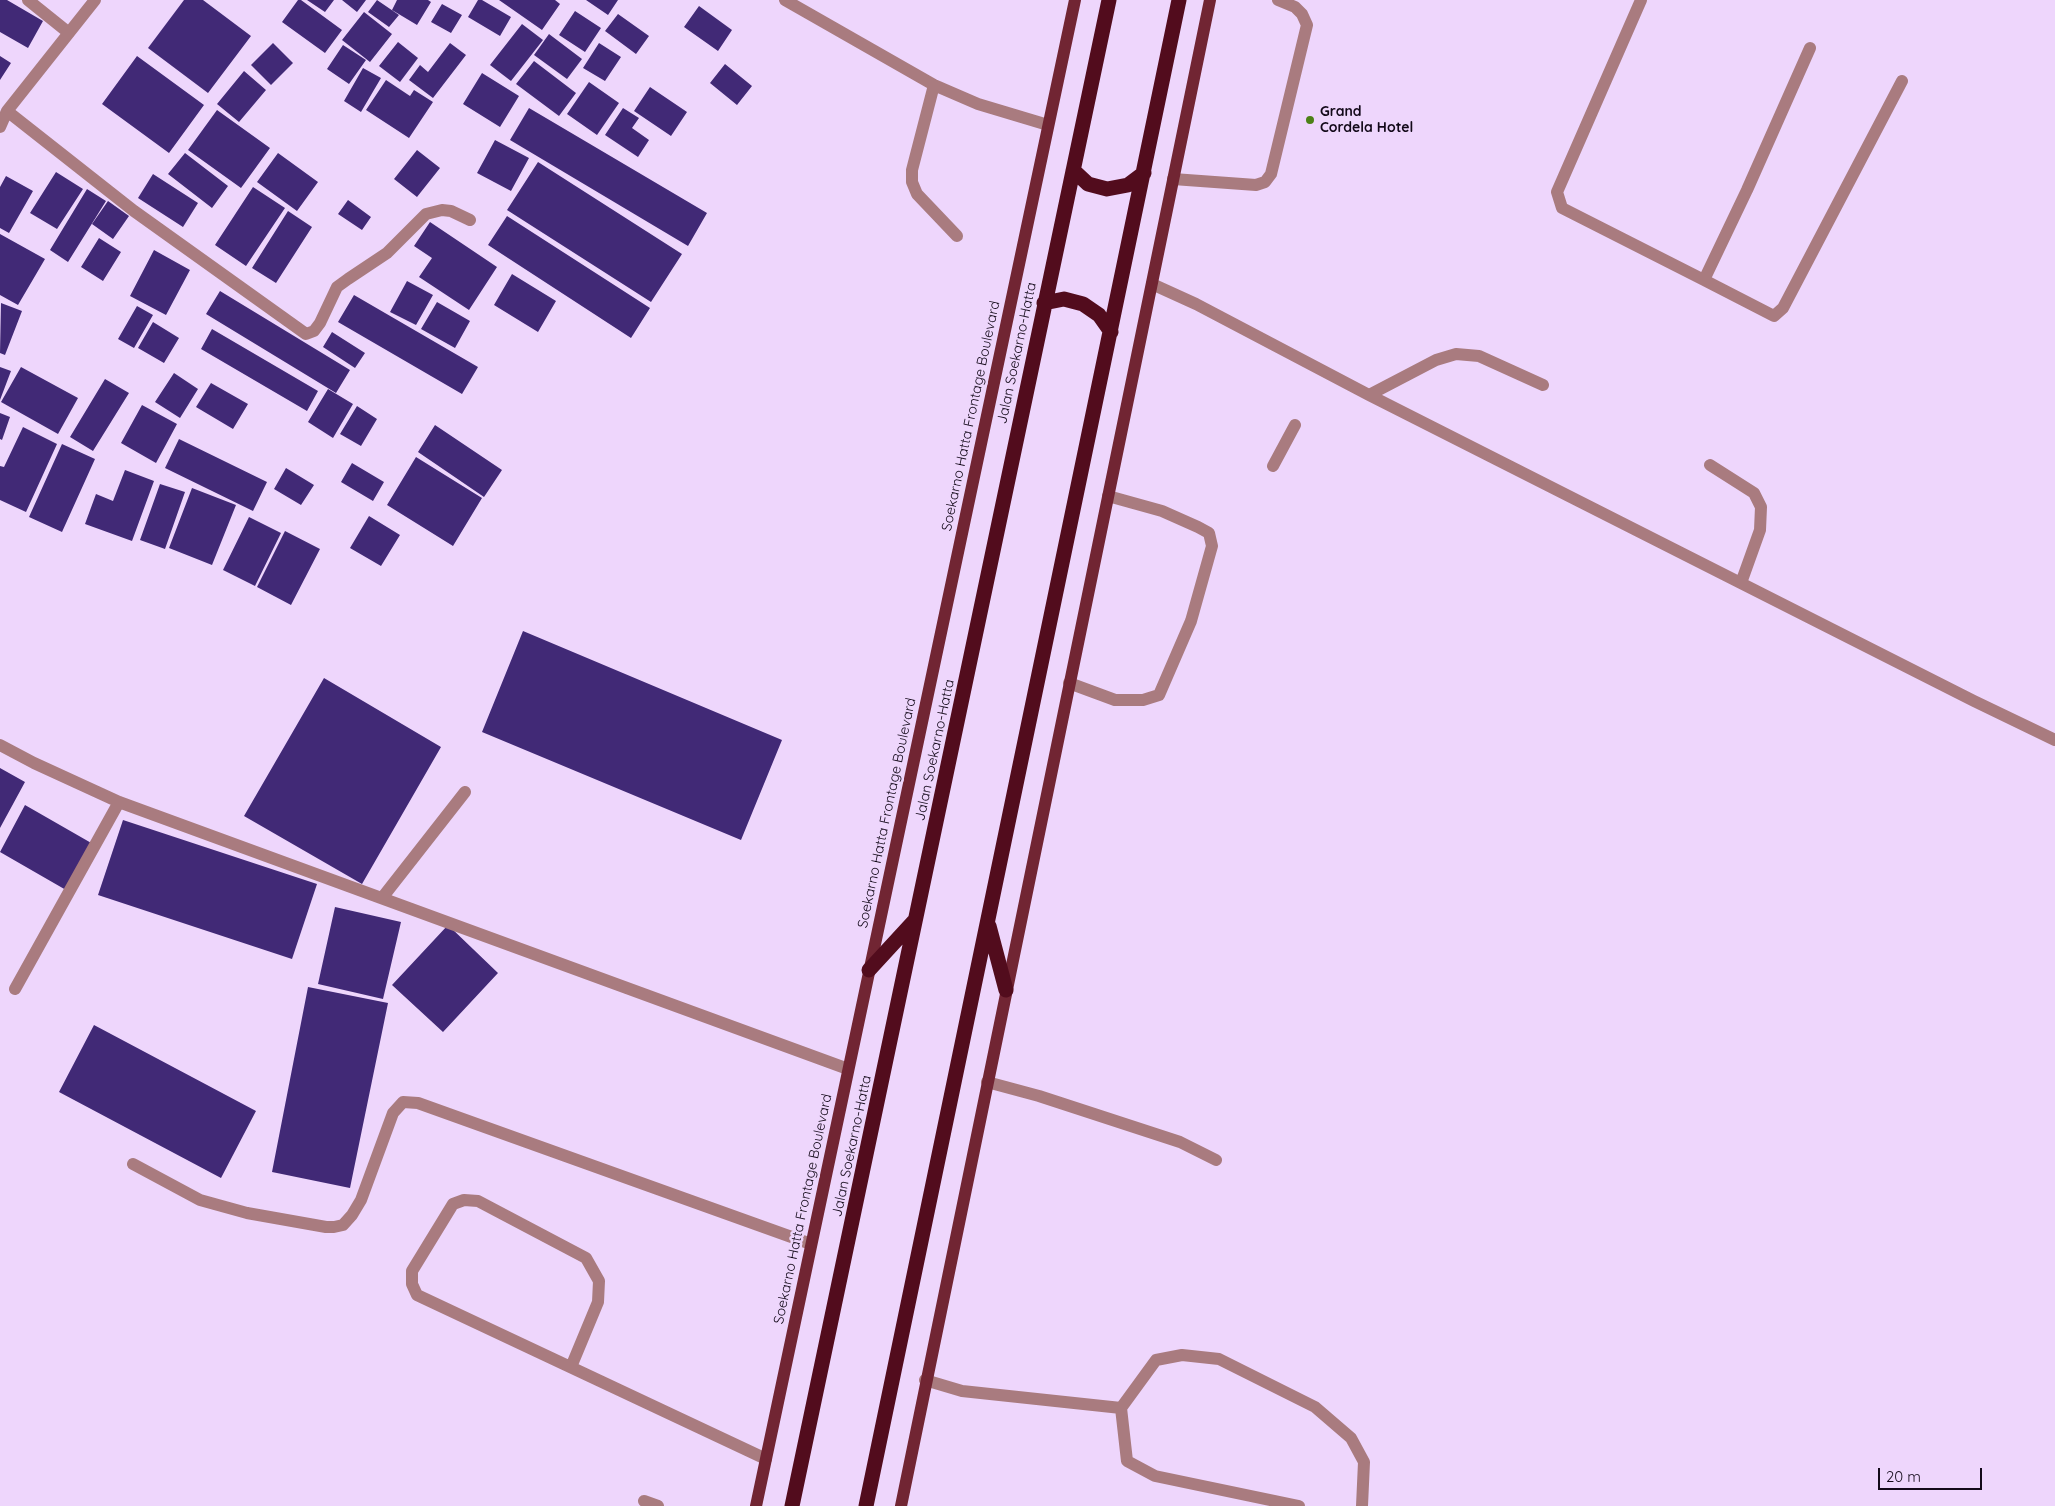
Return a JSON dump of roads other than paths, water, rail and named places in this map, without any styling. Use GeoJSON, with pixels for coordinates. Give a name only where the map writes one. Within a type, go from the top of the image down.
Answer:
{"type":"FeatureCollection","features":[{"type":"Feature","properties":{"kind":"highway","name":"Jalan Soekarno-Hatta"},"geometry":{"type":"LineString","coordinates":[[792,1506],[1109,0]]}},
{"type":"Feature","properties":{"kind":"highway"},"geometry":{"type":"LineString","coordinates":[[866,1506],[1179,0]]}},
{"type":"Feature","properties":{"kind":"highway"},"geometry":{"type":"LineString","coordinates":[[1073,170],[1088,184],[1107,189],[1128,185],[1144,173]]}},
{"type":"Feature","properties":{"kind":"highway"},"geometry":{"type":"LineString","coordinates":[[1044,303],[1064,299],[1083,304],[1099,315],[1111,332]]}},
{"type":"Feature","properties":{"kind":"highway"},"geometry":{"type":"LineString","coordinates":[[869,970],[916,919]]}},
{"type":"Feature","properties":{"kind":"highway"},"geometry":{"type":"LineString","coordinates":[[988,922],[1006,990]]}},
{"type":"Feature","properties":{"kind":"main road"},"geometry":{"type":"LineString","coordinates":[[1048,125],[1075,0]]}},
{"type":"Feature","properties":{"kind":"main road"},"geometry":{"type":"LineString","coordinates":[[901,1506],[925,1380],[1210,0]]}},
{"type":"Feature","properties":{"kind":"main road","name":"Soekarno Hatta Frontage Boulevard"},"geometry":{"type":"LineString","coordinates":[[756,1506],[1048,125]]}},
{"type":"Feature","properties":{"kind":"street"},"geometry":{"type":"LineString","coordinates":[[28,0],[69,34]]}},
{"type":"Feature","properties":{"kind":"street"},"geometry":{"type":"LineString","coordinates":[[0,127],[8,111],[95,0]]}},
{"type":"Feature","properties":{"kind":"street"},"geometry":{"type":"LineString","coordinates":[[784,0],[934,86],[978,104],[1048,125]]}},
{"type":"Feature","properties":{"kind":"street"},"geometry":{"type":"LineString","coordinates":[[1174,179],[1256,185],[1265,182],[1271,174],[1307,25],[1302,14],[1295,7],[1278,0]]}},
{"type":"Feature","properties":{"kind":"street"},"geometry":{"type":"LineString","coordinates":[[1641,0],[1557,192],[1562,208],[1774,316],[1783,308],[1902,81]]}},
{"type":"Feature","properties":{"kind":"street"},"geometry":{"type":"LineString","coordinates":[[1704,280],[1747,190],[1810,48]]}},
{"type":"Feature","properties":{"kind":"street"},"geometry":{"type":"LineString","coordinates":[[934,86],[912,170],[912,182],[917,194],[957,236]]}},
{"type":"Feature","properties":{"kind":"street"},"geometry":{"type":"LineString","coordinates":[[8,111],[134,211],[306,334],[314,331],[320,323],[337,288],[348,278],[387,253],[426,214],[442,210],[451,211],[470,220]]}},
{"type":"Feature","properties":{"kind":"street"},"geometry":{"type":"LineString","coordinates":[[1152,284],[1196,304],[1369,395],[1974,701],[2055,740]]}},
{"type":"Feature","properties":{"kind":"street"},"geometry":{"type":"LineString","coordinates":[[1369,395],[1436,360],[1456,354],[1479,356],[1543,385]]}},
{"type":"Feature","properties":{"kind":"street"},"geometry":{"type":"LineString","coordinates":[[1272,466],[1295,425]]}},
{"type":"Feature","properties":{"kind":"street"},"geometry":{"type":"LineString","coordinates":[[1710,465],[1754,493],[1761,507],[1760,530],[1741,583]]}},
{"type":"Feature","properties":{"kind":"street"},"geometry":{"type":"LineString","coordinates":[[1069,683],[1114,700],[1143,700],[1159,695],[1190,621],[1212,546],[1209,532],[1162,511],[1108,496]]}},
{"type":"Feature","properties":{"kind":"street"},"geometry":{"type":"LineString","coordinates":[[0,745],[34,763],[119,802],[848,1069]]}},
{"type":"Feature","properties":{"kind":"street"},"geometry":{"type":"LineString","coordinates":[[382,898],[465,792]]}},
{"type":"Feature","properties":{"kind":"street"},"geometry":{"type":"LineString","coordinates":[[15,989],[119,802]]}},
{"type":"Feature","properties":{"kind":"street"},"geometry":{"type":"LineString","coordinates":[[987,1082],[1039,1096],[1180,1142],[1216,1160]]}},
{"type":"Feature","properties":{"kind":"street"},"geometry":{"type":"LineString","coordinates":[[133,1164],[200,1200],[247,1213],[334,1227],[343,1225],[361,1200],[393,1113],[403,1102],[418,1103],[812,1244]]}},
{"type":"Feature","properties":{"kind":"street"},"geometry":{"type":"LineString","coordinates":[[572,1367],[598,1302],[598,1281],[586,1258],[478,1201],[464,1200],[452,1204],[412,1271],[412,1284],[418,1295],[766,1459]]}},
{"type":"Feature","properties":{"kind":"street"},"geometry":{"type":"LineString","coordinates":[[1299,1506],[1155,1476],[1127,1461],[1121,1408],[1156,1360],[1182,1354],[1219,1359],[1315,1406],[1351,1438],[1364,1462],[1362,1506]]}},
{"type":"Feature","properties":{"kind":"street"},"geometry":{"type":"LineString","coordinates":[[925,1380],[962,1391],[1121,1408]]}},
{"type":"Feature","properties":{"kind":"street"},"geometry":{"type":"LineString","coordinates":[[644,1502],[658,1506]]}},
{"type":"Feature","properties":{"kind":"place","name":"Grand Cordela Hotel"},"geometry":{"type":"Point","coordinates":[1310,120]}}]}
